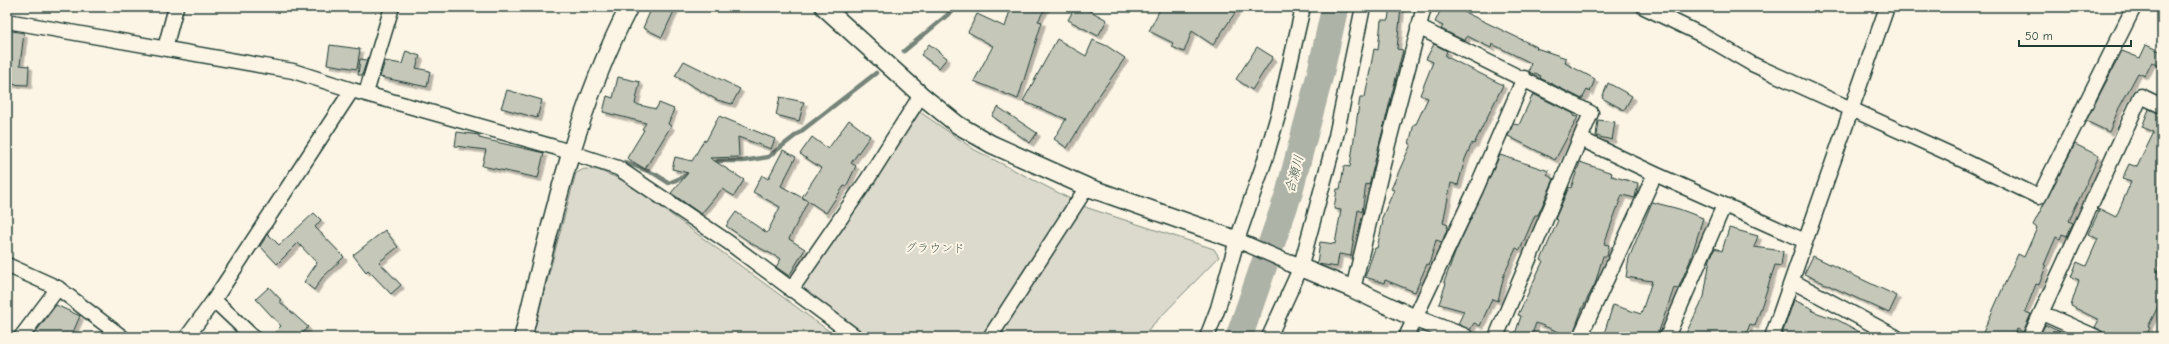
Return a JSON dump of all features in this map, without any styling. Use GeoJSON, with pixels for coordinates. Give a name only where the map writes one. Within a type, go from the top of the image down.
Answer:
{"type":"FeatureCollection","features":[{"type":"Feature","properties":{"kind":"street"},"geometry":{"type":"LineString","coordinates":[[165,48],[176,7]]}},
{"type":"Feature","properties":{"kind":"street"},"geometry":{"type":"LineString","coordinates":[[187,337],[359,91],[392,7]]}},
{"type":"Feature","properties":{"kind":"street"},"geometry":{"type":"LineString","coordinates":[[523,337],[571,154],[609,45],[629,7]]}},
{"type":"Feature","properties":{"kind":"street"},"geometry":{"type":"LineString","coordinates":[[824,7],[921,95],[958,125],[991,144],[1087,187],[1237,240],[1295,266],[1353,289],[1414,318],[1464,337]]}},
{"type":"Feature","properties":{"kind":"street"},"geometry":{"type":"LineString","coordinates":[[1207,337],[1218,308],[1237,240],[1265,160],[1279,112],[1303,7]]}},
{"type":"Feature","properties":{"kind":"street"},"geometry":{"type":"LineString","coordinates":[[1269,337],[1295,266],[1336,136],[1363,7]]}},
{"type":"Feature","properties":{"kind":"street"},"geometry":{"type":"LineString","coordinates":[[1353,289],[1424,7]]}},
{"type":"Feature","properties":{"kind":"street"},"geometry":{"type":"LineString","coordinates":[[1644,7],[1702,35],[1752,64],[1852,109],[2039,197],[2134,7]]}},
{"type":"Feature","properties":{"kind":"street"},"geometry":{"type":"LineString","coordinates":[[1772,337],[1887,7]]}},
{"type":"Feature","properties":{"kind":"street"},"geometry":{"type":"LineString","coordinates":[[7,21],[293,71],[554,147],[571,154],[618,168],[728,242],[856,337]]}},
{"type":"Feature","properties":{"kind":"street"},"geometry":{"type":"LineString","coordinates":[[1418,27],[1524,78],[1591,113],[1496,337]]}},
{"type":"Feature","properties":{"kind":"street"},"geometry":{"type":"LineString","coordinates":[[1406,337],[1476,189],[1524,78]]}},
{"type":"Feature","properties":{"kind":"street"},"geometry":{"type":"LineString","coordinates":[[791,290],[867,180],[921,95]]}},
{"type":"Feature","properties":{"kind":"street"},"geometry":{"type":"LineString","coordinates":[[2030,337],[2141,96],[2162,106]]}},
{"type":"Feature","properties":{"kind":"street"},"geometry":{"type":"LineString","coordinates":[[1581,139],[1805,241]]}},
{"type":"Feature","properties":{"kind":"street"},"geometry":{"type":"LineString","coordinates":[[1580,337],[1655,174]]}},
{"type":"Feature","properties":{"kind":"street"},"geometry":{"type":"LineString","coordinates":[[990,337],[1087,187]]}},
{"type":"Feature","properties":{"kind":"street"},"geometry":{"type":"LineString","coordinates":[[1667,337],[1724,205]]}},
{"type":"Feature","properties":{"kind":"street"},"geometry":{"type":"LineString","coordinates":[[7,265],[58,288],[122,337]]}},
{"type":"Feature","properties":{"kind":"street"},"geometry":{"type":"LineString","coordinates":[[1792,281],[1896,337]]}},
{"type":"Feature","properties":{"kind":"street"},"geometry":{"type":"LineString","coordinates":[[21,337],[58,288]]}},
{"type":"Feature","properties":{"kind":"street"},"geometry":{"type":"LineString","coordinates":[[214,300],[253,337]]}},
{"type":"Feature","properties":{"kind":"street"},"geometry":{"type":"LineString","coordinates":[[2042,313],[2096,337]]}},
{"type":"Feature","properties":{"kind":"green space","name":"グラウンド"},"geometry":{"type":"Polygon","coordinates":[[[920,112],[975,150],[1088,208],[1214,249],[1219,257],[1141,337],[867,337],[800,288],[920,112]]]}},
{"type":"Feature","properties":{"kind":"green space"},"geometry":{"type":"Polygon","coordinates":[[[584,169],[598,170],[627,182],[837,337],[532,337],[576,173],[584,169]]]}},
{"type":"Feature","properties":{"kind":"building"},"geometry":{"type":"Polygon","coordinates":[[[652,7],[676,7],[662,37],[643,28],[652,7]]]}},
{"type":"Feature","properties":{"kind":"building"},"geometry":{"type":"Polygon","coordinates":[[[1011,7],[1046,7],[1038,21],[1042,22],[1018,99],[974,81],[993,46],[968,32],[977,14],[1005,27],[1011,7]]]}},
{"type":"Feature","properties":{"kind":"building"},"geometry":{"type":"Polygon","coordinates":[[[1075,7],[1083,7],[1107,20],[1098,36],[1068,20],[1075,7]]]}},
{"type":"Feature","properties":{"kind":"building"},"geometry":{"type":"Polygon","coordinates":[[[1161,7],[1239,7],[1213,45],[1192,31],[1184,52],[1172,47],[1173,43],[1149,31],[1161,7]]]}},
{"type":"Feature","properties":{"kind":"building"},"geometry":{"type":"Polygon","coordinates":[[[1390,7],[1401,7],[1397,49],[1403,50],[1369,185],[1366,184],[1362,212],[1358,210],[1351,256],[1339,254],[1337,267],[1318,264],[1320,242],[1335,244],[1341,210],[1334,209],[1337,189],[1340,189],[1344,166],[1350,167],[1360,97],[1365,97],[1374,49],[1378,50],[1381,20],[1388,20],[1390,7]]]}},
{"type":"Feature","properties":{"kind":"building"},"geometry":{"type":"Polygon","coordinates":[[[1442,7],[1454,7],[1537,47],[1536,48],[1566,58],[1565,63],[1595,79],[1590,92],[1587,90],[1582,99],[1540,78],[1541,76],[1531,73],[1529,71],[1531,63],[1492,44],[1491,48],[1467,36],[1465,41],[1441,29],[1443,26],[1435,22],[1442,7]]]}},
{"type":"Feature","properties":{"kind":"building"},"geometry":{"type":"Polygon","coordinates":[[[7,30],[24,33],[20,65],[29,66],[28,85],[7,84],[7,30]]]}},
{"type":"Feature","properties":{"kind":"building"},"geometry":{"type":"Polygon","coordinates":[[[1057,39],[1086,56],[1093,40],[1107,46],[1125,58],[1098,97],[1067,148],[1054,139],[1066,119],[1023,101],[1057,39]]]}},
{"type":"Feature","properties":{"kind":"building"},"geometry":{"type":"Polygon","coordinates":[[[929,44],[947,58],[939,68],[921,55],[929,44]]]}},
{"type":"Feature","properties":{"kind":"building"},"geometry":{"type":"Polygon","coordinates":[[[1434,44],[1447,51],[1445,56],[1503,85],[1474,144],[1472,143],[1465,159],[1458,185],[1451,183],[1443,223],[1448,225],[1446,232],[1442,242],[1436,240],[1429,265],[1427,264],[1415,292],[1385,280],[1384,283],[1365,277],[1375,248],[1377,248],[1383,221],[1381,220],[1394,190],[1391,189],[1411,144],[1409,144],[1414,124],[1416,124],[1428,98],[1420,95],[1433,62],[1426,59],[1434,44]]]}},
{"type":"Feature","properties":{"kind":"building"},"geometry":{"type":"Polygon","coordinates":[[[330,45],[360,49],[357,69],[327,64],[330,45]]]}},
{"type":"Feature","properties":{"kind":"building"},"geometry":{"type":"Polygon","coordinates":[[[2146,45],[2162,52],[2162,68],[2152,62],[2145,76],[2138,73],[2119,108],[2109,132],[2086,121],[2122,51],[2140,58],[2146,45]]]}},
{"type":"Feature","properties":{"kind":"building"},"geometry":{"type":"Polygon","coordinates":[[[1257,47],[1273,57],[1252,90],[1236,79],[1257,47]]]}},
{"type":"Feature","properties":{"kind":"building"},"geometry":{"type":"Polygon","coordinates":[[[406,51],[420,56],[416,68],[430,71],[427,87],[380,77],[385,61],[402,64],[406,51]]]}},
{"type":"Feature","properties":{"kind":"building"},"geometry":{"type":"Polygon","coordinates":[[[360,59],[367,60],[362,75],[358,75],[360,59]]]}},
{"type":"Feature","properties":{"kind":"building"},"geometry":{"type":"Polygon","coordinates":[[[684,61],[740,89],[732,104],[717,100],[675,76],[684,61]]]}},
{"type":"Feature","properties":{"kind":"building"},"geometry":{"type":"Polygon","coordinates":[[[618,77],[640,82],[635,104],[656,109],[659,103],[674,109],[668,124],[671,126],[645,169],[627,158],[644,130],[642,129],[646,123],[603,112],[607,96],[613,98],[618,77]]]}},
{"type":"Feature","properties":{"kind":"building"},"geometry":{"type":"Polygon","coordinates":[[[1608,83],[1632,96],[1624,110],[1602,98],[1608,83]]]}},
{"type":"Feature","properties":{"kind":"building"},"geometry":{"type":"Polygon","coordinates":[[[507,90],[542,100],[537,118],[501,108],[507,90]]]}},
{"type":"Feature","properties":{"kind":"building"},"geometry":{"type":"Polygon","coordinates":[[[1533,94],[1574,114],[1573,116],[1578,117],[1555,160],[1508,136],[1513,124],[1519,125],[1533,94]]]}},
{"type":"Feature","properties":{"kind":"building"},"geometry":{"type":"Polygon","coordinates":[[[780,97],[804,102],[799,121],[776,115],[780,97]]]}},
{"type":"Feature","properties":{"kind":"building"},"geometry":{"type":"Polygon","coordinates":[[[998,107],[1037,133],[1030,143],[992,116],[998,107]]]}},
{"type":"Feature","properties":{"kind":"building"},"geometry":{"type":"Polygon","coordinates":[[[2149,109],[2162,114],[2162,261],[2157,272],[2162,274],[2162,298],[2148,327],[2150,328],[2145,337],[2104,337],[2103,332],[2095,327],[2099,320],[2071,306],[2079,280],[2071,277],[2077,262],[2086,266],[2098,239],[2088,234],[2100,209],[2116,217],[2131,182],[2122,179],[2129,164],[2137,167],[2154,132],[2142,127],[2149,109]]]}},
{"type":"Feature","properties":{"kind":"building"},"geometry":{"type":"Polygon","coordinates":[[[719,116],[775,139],[771,149],[738,137],[739,157],[710,158],[744,180],[734,196],[722,189],[701,214],[671,193],[688,173],[672,169],[675,157],[692,161],[704,140],[706,141],[719,116]]]}},
{"type":"Feature","properties":{"kind":"building"},"geometry":{"type":"Polygon","coordinates":[[[849,120],[870,136],[851,163],[856,166],[846,187],[844,186],[826,213],[802,197],[821,168],[800,154],[812,137],[828,149],[849,120]]]}},
{"type":"Feature","properties":{"kind":"building"},"geometry":{"type":"Polygon","coordinates":[[[1598,120],[1615,122],[1612,140],[1596,136],[1598,120]]]}},
{"type":"Feature","properties":{"kind":"building"},"geometry":{"type":"Polygon","coordinates":[[[457,132],[479,135],[479,138],[544,153],[538,178],[482,166],[486,150],[455,146],[457,132]]]}},
{"type":"Feature","properties":{"kind":"building"},"geometry":{"type":"Polygon","coordinates":[[[2075,144],[2099,156],[2069,221],[2073,223],[2067,236],[2062,234],[2060,239],[2056,237],[2044,265],[2046,266],[2039,285],[2036,284],[2025,312],[2031,314],[2023,332],[2017,329],[2013,337],[1981,337],[2018,254],[2024,257],[2037,228],[2033,225],[2075,144]]]}},
{"type":"Feature","properties":{"kind":"building"},"geometry":{"type":"Polygon","coordinates":[[[783,150],[796,157],[781,186],[808,201],[789,239],[805,249],[789,276],[776,267],[781,259],[754,245],[726,226],[736,212],[767,233],[780,207],[753,192],[762,175],[768,179],[783,150]]]}},
{"type":"Feature","properties":{"kind":"building"},"geometry":{"type":"Polygon","coordinates":[[[1500,155],[1549,171],[1547,175],[1554,179],[1538,215],[1535,215],[1520,250],[1516,248],[1504,275],[1498,301],[1492,299],[1480,326],[1474,323],[1470,330],[1458,324],[1464,311],[1439,304],[1446,283],[1444,282],[1457,248],[1500,155]]]}},
{"type":"Feature","properties":{"kind":"building"},"geometry":{"type":"Polygon","coordinates":[[[1580,162],[1612,173],[1611,176],[1638,183],[1635,198],[1622,195],[1604,244],[1609,245],[1607,256],[1603,256],[1595,284],[1582,309],[1572,337],[1536,323],[1531,337],[1514,337],[1521,316],[1518,315],[1543,261],[1541,260],[1558,220],[1555,219],[1569,187],[1571,188],[1580,162]]]}},
{"type":"Feature","properties":{"kind":"building"},"geometry":{"type":"Polygon","coordinates":[[[1652,202],[1679,209],[1703,218],[1690,261],[1678,289],[1674,288],[1657,337],[1603,337],[1613,305],[1641,314],[1652,281],[1626,277],[1629,258],[1652,202]]]}},
{"type":"Feature","properties":{"kind":"building"},"geometry":{"type":"Polygon","coordinates":[[[314,213],[321,220],[315,227],[344,257],[322,278],[314,290],[304,282],[317,263],[298,243],[277,264],[260,246],[268,234],[279,245],[314,213]]]}},
{"type":"Feature","properties":{"kind":"building"},"geometry":{"type":"Polygon","coordinates":[[[1729,228],[1758,236],[1754,247],[1783,251],[1781,266],[1775,265],[1755,326],[1750,324],[1745,337],[1684,337],[1704,297],[1710,259],[1715,248],[1722,251],[1729,228]]]}},
{"type":"Feature","properties":{"kind":"building"},"geometry":{"type":"Polygon","coordinates":[[[385,230],[398,247],[379,262],[401,285],[391,294],[368,270],[366,272],[353,255],[385,230]]]}},
{"type":"Feature","properties":{"kind":"building"},"geometry":{"type":"Polygon","coordinates":[[[1813,256],[1897,296],[1889,313],[1804,274],[1813,256]]]}},
{"type":"Feature","properties":{"kind":"building"},"geometry":{"type":"Polygon","coordinates":[[[269,287],[281,300],[279,301],[308,327],[299,337],[283,337],[276,331],[281,326],[256,299],[269,287]]]}},
{"type":"Feature","properties":{"kind":"building"},"geometry":{"type":"Polygon","coordinates":[[[1794,300],[1813,309],[1812,311],[1838,320],[1869,337],[1781,337],[1794,300]]]}},
{"type":"Feature","properties":{"kind":"building"},"geometry":{"type":"Polygon","coordinates":[[[56,305],[80,316],[71,337],[32,337],[56,305]]]}},
{"type":"Feature","properties":{"kind":"building"},"geometry":{"type":"Polygon","coordinates":[[[2045,325],[2072,337],[2039,337],[2045,325]]]}},
{"type":"Feature","properties":{"kind":"waterway"},"geometry":{"type":"LineString","coordinates":[[904,51],[957,7]]}},
{"type":"Feature","properties":{"kind":"waterway","name":"合瀬川"},"geometry":{"type":"LineString","coordinates":[[1239,337],[1289,193],[1320,75],[1335,7]]}},
{"type":"Feature","properties":{"kind":"waterway"},"geometry":{"type":"LineString","coordinates":[[712,165],[718,161],[743,161],[768,157],[876,73]]}},
{"type":"Feature","properties":{"kind":"waterway"},"geometry":{"type":"LineString","coordinates":[[625,162],[655,174],[669,183],[692,173]]}}]}
